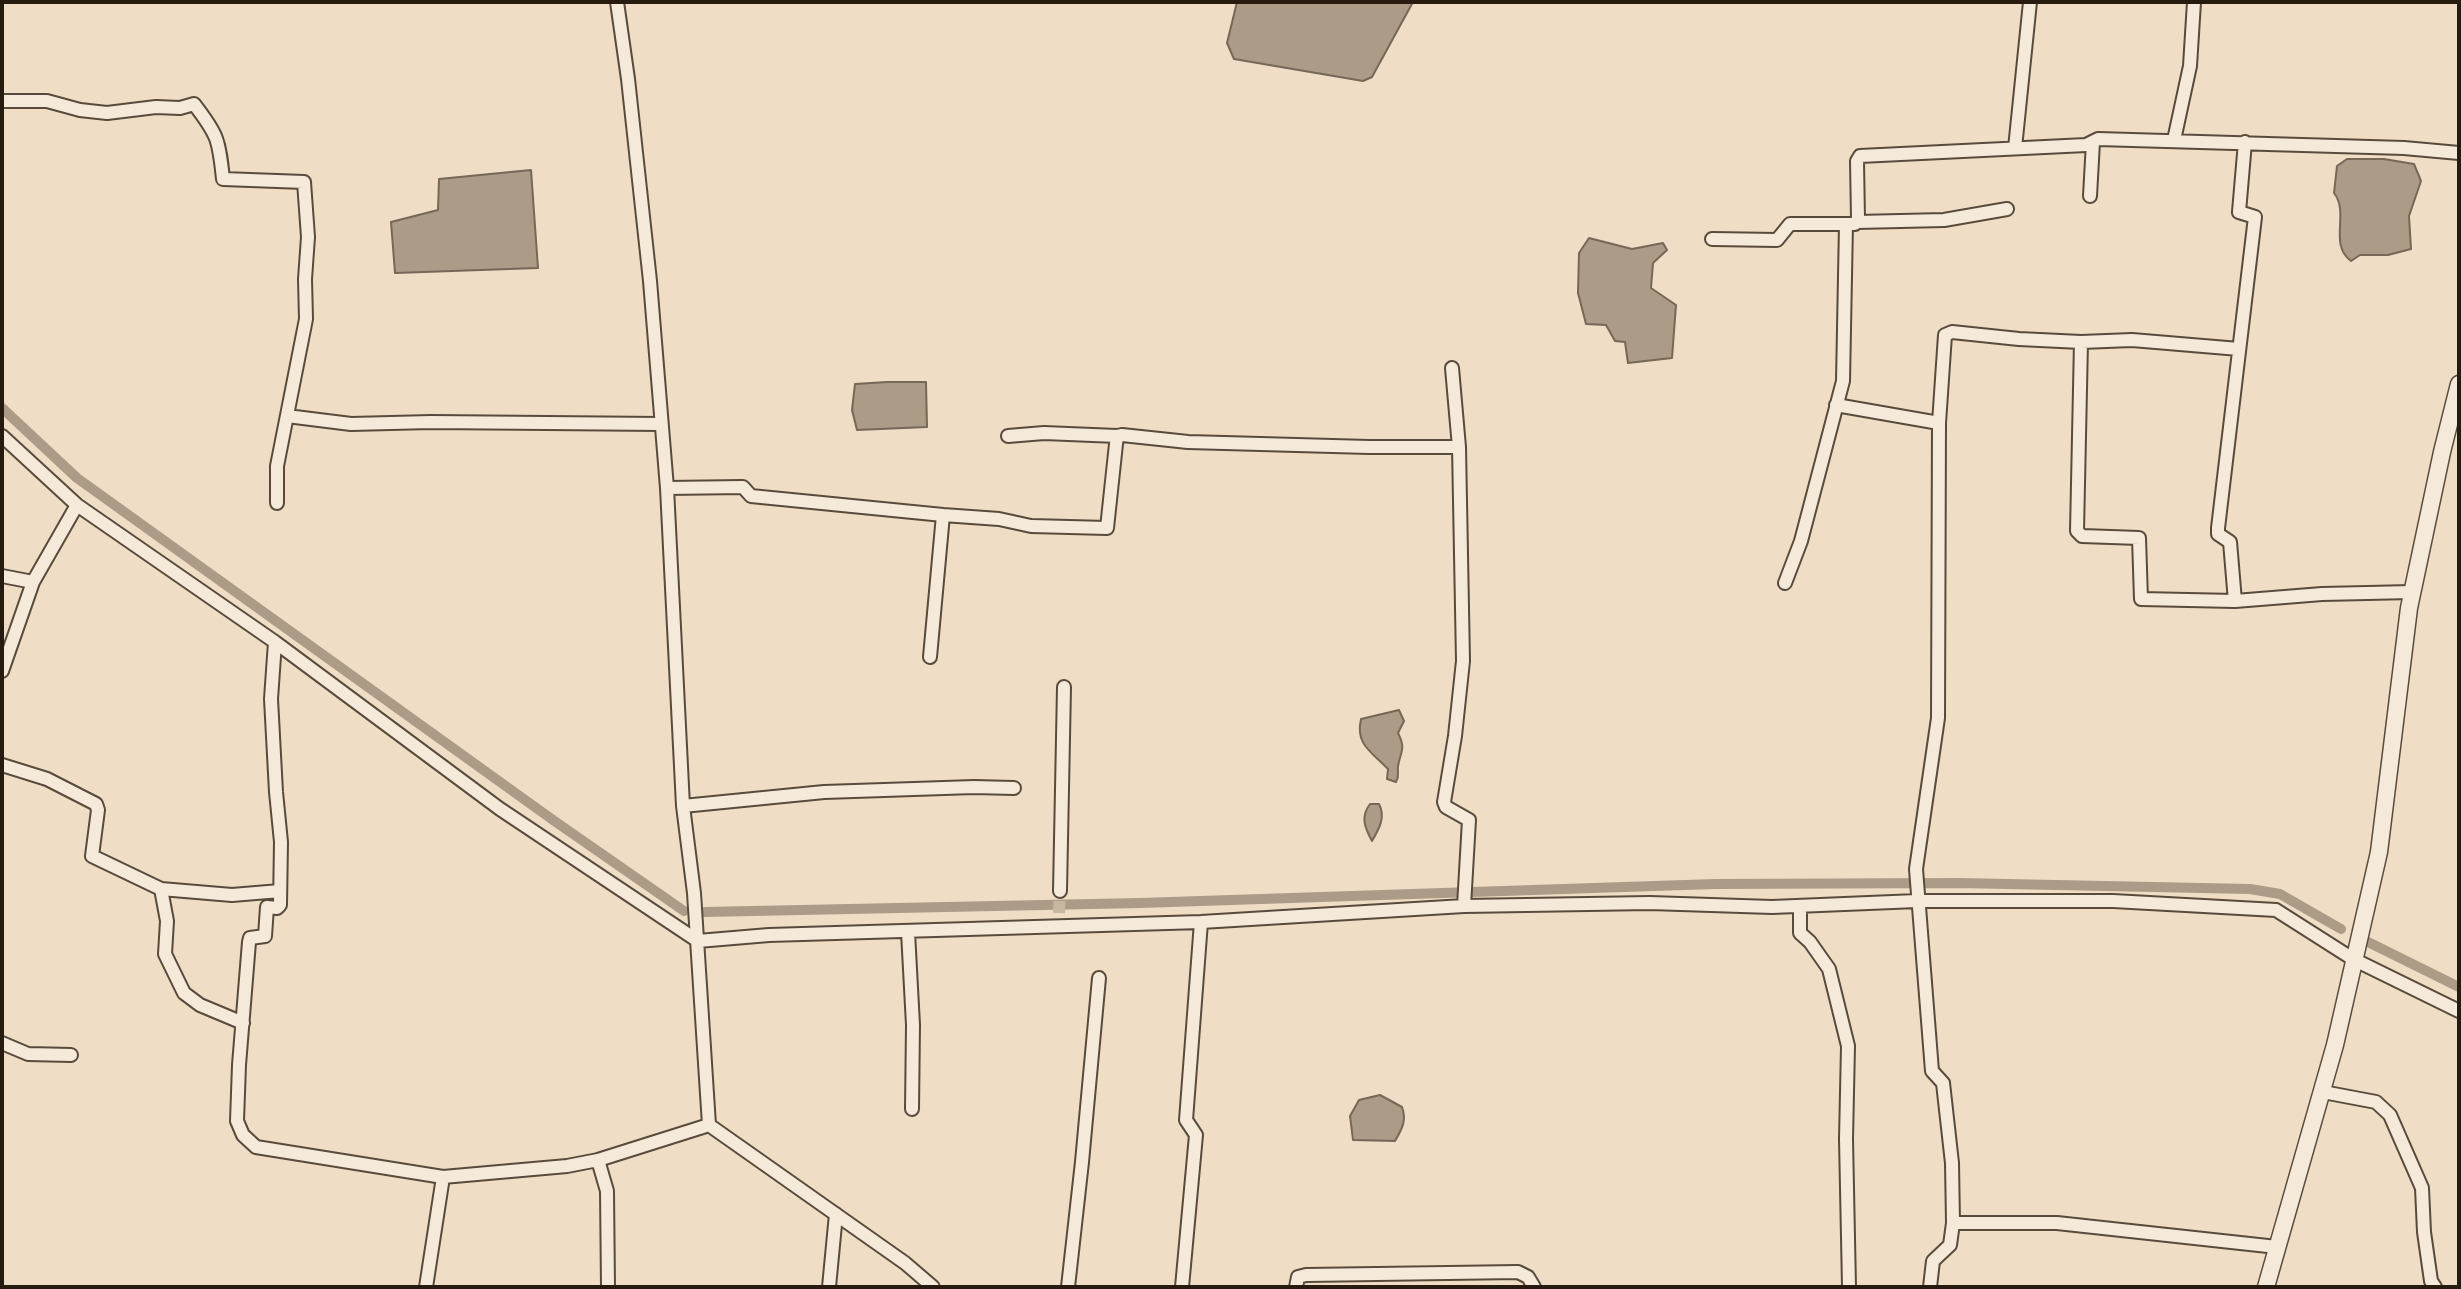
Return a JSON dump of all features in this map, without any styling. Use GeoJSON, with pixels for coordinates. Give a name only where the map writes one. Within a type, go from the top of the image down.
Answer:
{"type":"FeatureCollection","features":[{"type":"Feature","properties":{"kind":"street"},"geometry":{"type":"LineString","coordinates":[[617,2],[648,268],[667,488],[683,806],[698,941],[709,1125]]}},
{"type":"Feature","properties":{"kind":"street"},"geometry":{"type":"LineString","coordinates":[[2015,148],[2030,2]]}},
{"type":"Feature","properties":{"kind":"street"},"geometry":{"type":"LineString","coordinates":[[2174,140],[2189,70],[2194,2]]}},
{"type":"Feature","properties":{"kind":"street"},"geometry":{"type":"LineString","coordinates":[[2,101],[47,101],[80,110],[107,113],[156,107],[180,108],[194,104],[215,130],[223,179],[304,182],[308,237],[306,319],[277,466],[277,503]]}},
{"type":"Feature","properties":{"kind":"street"},"geometry":{"type":"LineString","coordinates":[[1784,583],[1801,541],[1843,381],[1851,223],[1857,160],[1860,156],[2086,145],[2098,139],[2404,148],[2459,153]]}},
{"type":"Feature","properties":{"kind":"street"},"geometry":{"type":"LineString","coordinates":[[2090,196],[2093,142]]}},
{"type":"Feature","properties":{"kind":"street"},"geometry":{"type":"LineString","coordinates":[[2235,601],[2230,542],[2218,534],[2218,528],[2255,217],[2239,212],[2245,142]]}},
{"type":"Feature","properties":{"kind":"street"},"geometry":{"type":"LineString","coordinates":[[1712,239],[1777,240],[1790,224],[1944,220],[2007,209]]}},
{"type":"Feature","properties":{"kind":"street"},"geometry":{"type":"LineString","coordinates":[[1930,1287],[1933,1261],[1952,1241],[1953,1223],[1952,1163],[1943,1083],[1932,1071],[1916,869],[1938,718],[1939,423],[1945,335],[1948,332],[2081,342],[2132,340],[2239,348]]}},
{"type":"Feature","properties":{"kind":"street"},"geometry":{"type":"LineString","coordinates":[[2081,342],[2079,534],[2139,538],[2140,597],[2143,601],[2235,601],[2322,594],[2412,592]]}},
{"type":"Feature","properties":{"kind":"street"},"geometry":{"type":"LineString","coordinates":[[1452,368],[1459,447],[1463,662],[1444,802],[1447,807],[1469,820],[1464,901]]}},
{"type":"Feature","properties":{"kind":"street"},"geometry":{"type":"LineString","coordinates":[[2266,1287],[2323,1092],[2379,852],[2412,592],[2459,384]]}},
{"type":"Feature","properties":{"kind":"street"},"geometry":{"type":"LineString","coordinates":[[1836,405],[1939,423]]}},
{"type":"Feature","properties":{"kind":"street"},"geometry":{"type":"LineString","coordinates":[[287,416],[351,424],[661,424]]}},
{"type":"Feature","properties":{"kind":"street"},"geometry":{"type":"LineString","coordinates":[[1008,436],[1044,433],[1142,436],[1188,442],[1459,447]]}},
{"type":"Feature","properties":{"kind":"street"},"geometry":{"type":"LineString","coordinates":[[2,436],[77,505],[275,642],[500,809],[698,941],[769,935],[908,932],[1059,919],[1201,922],[1464,901],[1800,906],[1917,896],[2113,901],[2276,910],[2353,959],[2459,1011]]}},
{"type":"Feature","properties":{"kind":"street"},"geometry":{"type":"LineString","coordinates":[[667,488],[743,486],[751,496],[999,519],[1031,526],[1107,528],[1117,436]]}},
{"type":"Feature","properties":{"kind":"street"},"geometry":{"type":"LineString","coordinates":[[2,671],[33,582],[77,505]]}},
{"type":"Feature","properties":{"kind":"street"},"geometry":{"type":"LineString","coordinates":[[930,657],[943,514]]}},
{"type":"Feature","properties":{"kind":"street"},"geometry":{"type":"LineString","coordinates":[[2,576],[33,582]]}},
{"type":"Feature","properties":{"kind":"street"},"geometry":{"type":"LineString","coordinates":[[275,642],[271,699],[281,842],[279,907],[267,907],[265,936],[250,938],[237,1121],[243,1135],[256,1147],[443,1177],[567,1166],[598,1160],[709,1125]]}},
{"type":"Feature","properties":{"kind":"street"},"geometry":{"type":"LineString","coordinates":[[1060,891],[1064,687]]}},
{"type":"Feature","properties":{"kind":"street"},"geometry":{"type":"LineString","coordinates":[[2,765],[47,779],[96,804],[98,810],[92,856],[161,889],[232,895],[280,891]]}},
{"type":"Feature","properties":{"kind":"street"},"geometry":{"type":"LineString","coordinates":[[683,806],[824,792],[1014,788]]}},
{"type":"Feature","properties":{"kind":"street"},"geometry":{"type":"LineString","coordinates":[[161,889],[167,921],[165,954],[184,993],[200,1005],[243,1023]]}},
{"type":"Feature","properties":{"kind":"street"},"geometry":{"type":"LineString","coordinates":[[1800,906],[1800,933],[1810,942],[1829,969],[1848,1046],[1846,1139],[1849,1287]]}},
{"type":"Feature","properties":{"kind":"street"},"geometry":{"type":"LineString","coordinates":[[1182,1287],[1196,1135],[1186,1120],[1201,922]]}},
{"type":"Feature","properties":{"kind":"street"},"geometry":{"type":"LineString","coordinates":[[908,932],[914,1025],[912,1109]]}},
{"type":"Feature","properties":{"kind":"street"},"geometry":{"type":"LineString","coordinates":[[1068,1287],[1099,978]]}},
{"type":"Feature","properties":{"kind":"street"},"geometry":{"type":"LineString","coordinates":[[2,1043],[28,1054],[71,1055]]}},
{"type":"Feature","properties":{"kind":"street"},"geometry":{"type":"LineString","coordinates":[[2323,1092],[2376,1102],[2390,1115],[2422,1188],[2424,1232],[2431,1281],[2435,1287]]}},
{"type":"Feature","properties":{"kind":"street"},"geometry":{"type":"LineString","coordinates":[[709,1125],[905,1263],[933,1287]]}},
{"type":"Feature","properties":{"kind":"street"},"geometry":{"type":"LineString","coordinates":[[598,1160],[607,1191],[608,1287]]}},
{"type":"Feature","properties":{"kind":"street"},"geometry":{"type":"LineString","coordinates":[[426,1287],[443,1177]]}},
{"type":"Feature","properties":{"kind":"street"},"geometry":{"type":"LineString","coordinates":[[829,1287],[836,1214]]}},
{"type":"Feature","properties":{"kind":"street"},"geometry":{"type":"LineString","coordinates":[[1953,1223],[2057,1223],[2277,1247]]}},
{"type":"Feature","properties":{"kind":"street"},"geometry":{"type":"LineString","coordinates":[[1296,1287],[1298,1277],[1306,1275],[1518,1272],[1528,1277],[1534,1287]]}},
{"type":"Feature","properties":{"kind":"shaded area"},"geometry":{"type":"Polygon","coordinates":[[[1237,2],[1413,2],[1372,77],[1363,81],[1234,59],[1227,43],[1237,2]]]}},
{"type":"Feature","properties":{"kind":"shaded area"},"geometry":{"type":"Polygon","coordinates":[[[2347,159],[2384,159],[2414,164],[2421,181],[2409,216],[2411,249],[2388,255],[2360,255],[2351,261],[2344,254],[2340,237],[2340,210],[2334,193],[2337,166],[2347,159]]]}},
{"type":"Feature","properties":{"kind":"shaded area"},"geometry":{"type":"Polygon","coordinates":[[[531,170],[538,268],[395,273],[391,222],[438,210],[439,179],[531,170]]]}},
{"type":"Feature","properties":{"kind":"shaded area"},"geometry":{"type":"Polygon","coordinates":[[[1589,238],[1632,249],[1663,243],[1667,250],[1653,263],[1651,288],[1676,305],[1672,358],[1628,363],[1625,342],[1615,341],[1606,325],[1586,324],[1578,293],[1579,253],[1589,238]]]}},
{"type":"Feature","properties":{"kind":"shaded area"},"geometry":{"type":"Polygon","coordinates":[[[926,382],[927,427],[857,430],[852,410],[855,384],[926,382]]]}},
{"type":"Feature","properties":{"kind":"shaded area"},"geometry":{"type":"Polygon","coordinates":[[[1399,710],[1404,721],[1398,733],[1402,746],[1396,782],[1387,779],[1388,769],[1366,747],[1360,735],[1360,728],[1361,719],[1399,710]]]}},
{"type":"Feature","properties":{"kind":"shaded area"},"geometry":{"type":"Polygon","coordinates":[[[1370,804],[1379,804],[1382,814],[1372,841],[1365,822],[1365,813],[1370,804]]]}},
{"type":"Feature","properties":{"kind":"shaded area"},"geometry":{"type":"Polygon","coordinates":[[[1380,1095],[1402,1107],[1403,1124],[1395,1141],[1353,1140],[1350,1116],[1359,1100],[1380,1095]]]}},
{"type":"Feature","properties":{"kind":"waterway"},"geometry":{"type":"LineString","coordinates":[[2,408],[77,478],[684,911]]}},
{"type":"Feature","properties":{"kind":"waterway"},"geometry":{"type":"LineString","coordinates":[[704,912],[1140,903],[1715,884],[1959,883],[2250,889],[2280,894],[2341,929]]}},
{"type":"Feature","properties":{"kind":"waterway"},"geometry":{"type":"LineString","coordinates":[[2366,941],[2459,987]]}},
{"type":"Feature","properties":{"kind":"tunnel"},"geometry":{"type":"LineString","coordinates":[[1059,913],[1060,891]]}}]}
